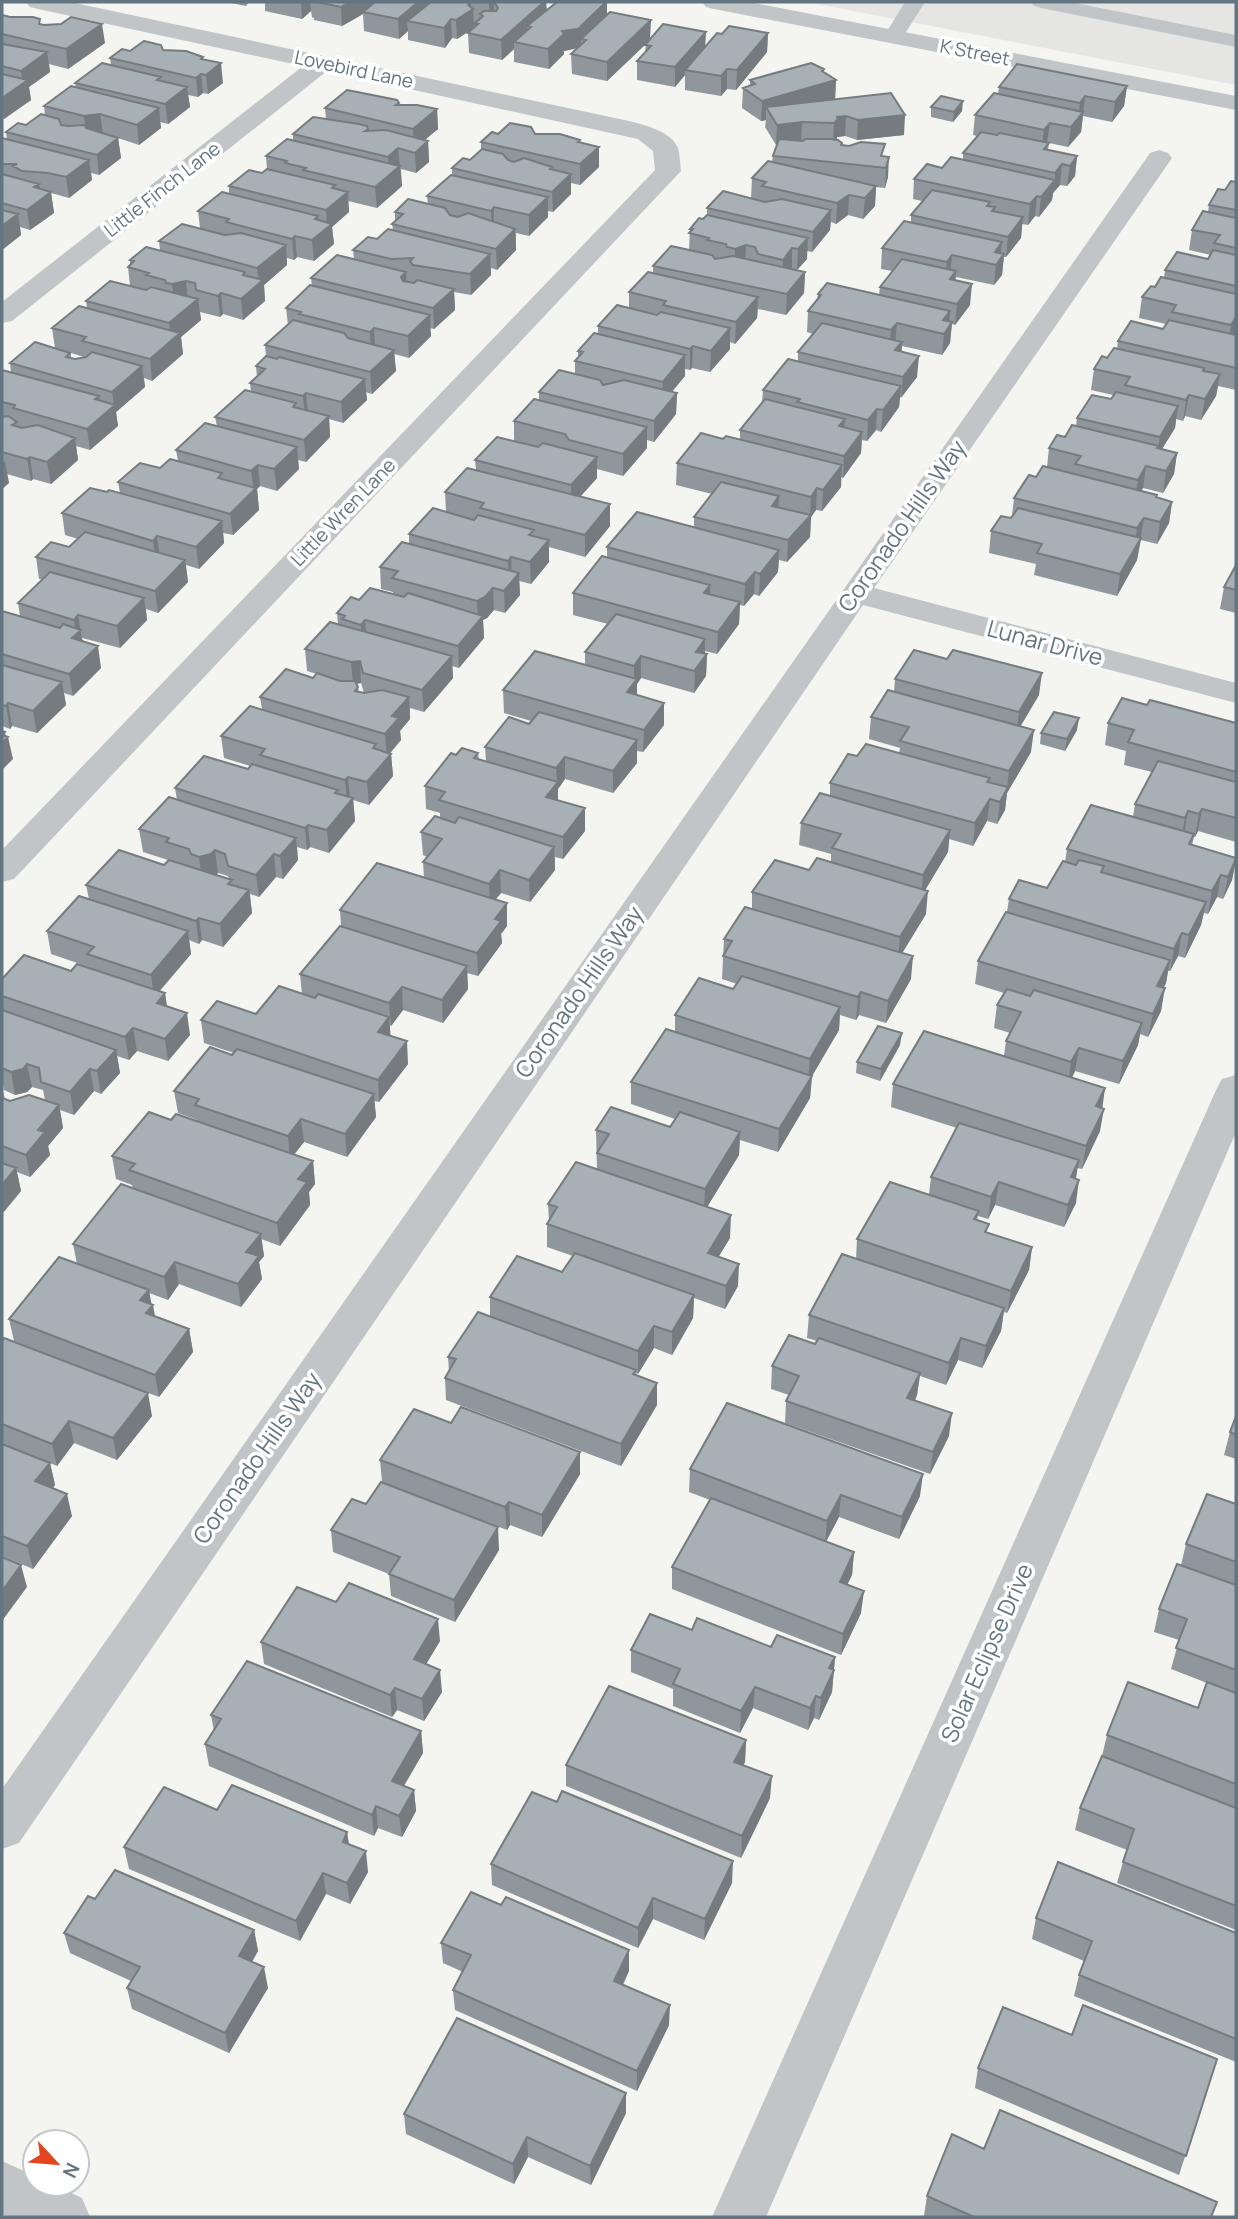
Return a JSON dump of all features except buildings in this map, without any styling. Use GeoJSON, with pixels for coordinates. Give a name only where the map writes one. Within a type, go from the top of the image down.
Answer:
{"type":"FeatureCollection","features":[{"type":"Feature","properties":{"kind":"street","name":"Lovebird Lane"},"geometry":{"type":"LineString","coordinates":[[38,2],[620,125],[647,134],[664,148]]}},
{"type":"Feature","properties":{"kind":"street","name":"K Street"},"geometry":{"type":"LineString","coordinates":[[715,2],[1236,103]]}},
{"type":"Feature","properties":{"kind":"street","name":"Little Finch Lane"},"geometry":{"type":"LineString","coordinates":[[2,315],[322,63]]}},
{"type":"Feature","properties":{"kind":"street","name":"Little Wren Lane"},"geometry":{"type":"LineString","coordinates":[[2,871],[668,171],[664,148]]}},
{"type":"Feature","properties":{"kind":"street","name":"Coronado Hills Way"},"geometry":{"type":"LineString","coordinates":[[2,1828],[855,593],[1159,158]]}},
{"type":"Feature","properties":{"kind":"street","name":"Lunar Drive"},"geometry":{"type":"LineString","coordinates":[[855,593],[1236,693]]}},
{"type":"Feature","properties":{"kind":"street","name":"Solar Eclipse Drive"},"geometry":{"type":"LineString","coordinates":[[739,2217],[1236,1088]]}},
{"type":"Feature","properties":{"kind":"street"},"geometry":{"type":"LineString","coordinates":[[2,2187],[63,2217]]}},
{"type":"Feature","properties":{"kind":"lane"},"geometry":{"type":"LineString","coordinates":[[894,36],[915,2]]}},
{"type":"Feature","properties":{"kind":"lane"},"geometry":{"type":"LineString","coordinates":[[1041,2],[1236,41]]}},
{"type":"Feature","properties":{"kind":"shaded area"},"geometry":{"type":"Polygon","coordinates":[[[807,2],[1236,2],[1236,85],[807,2]]]}}]}
